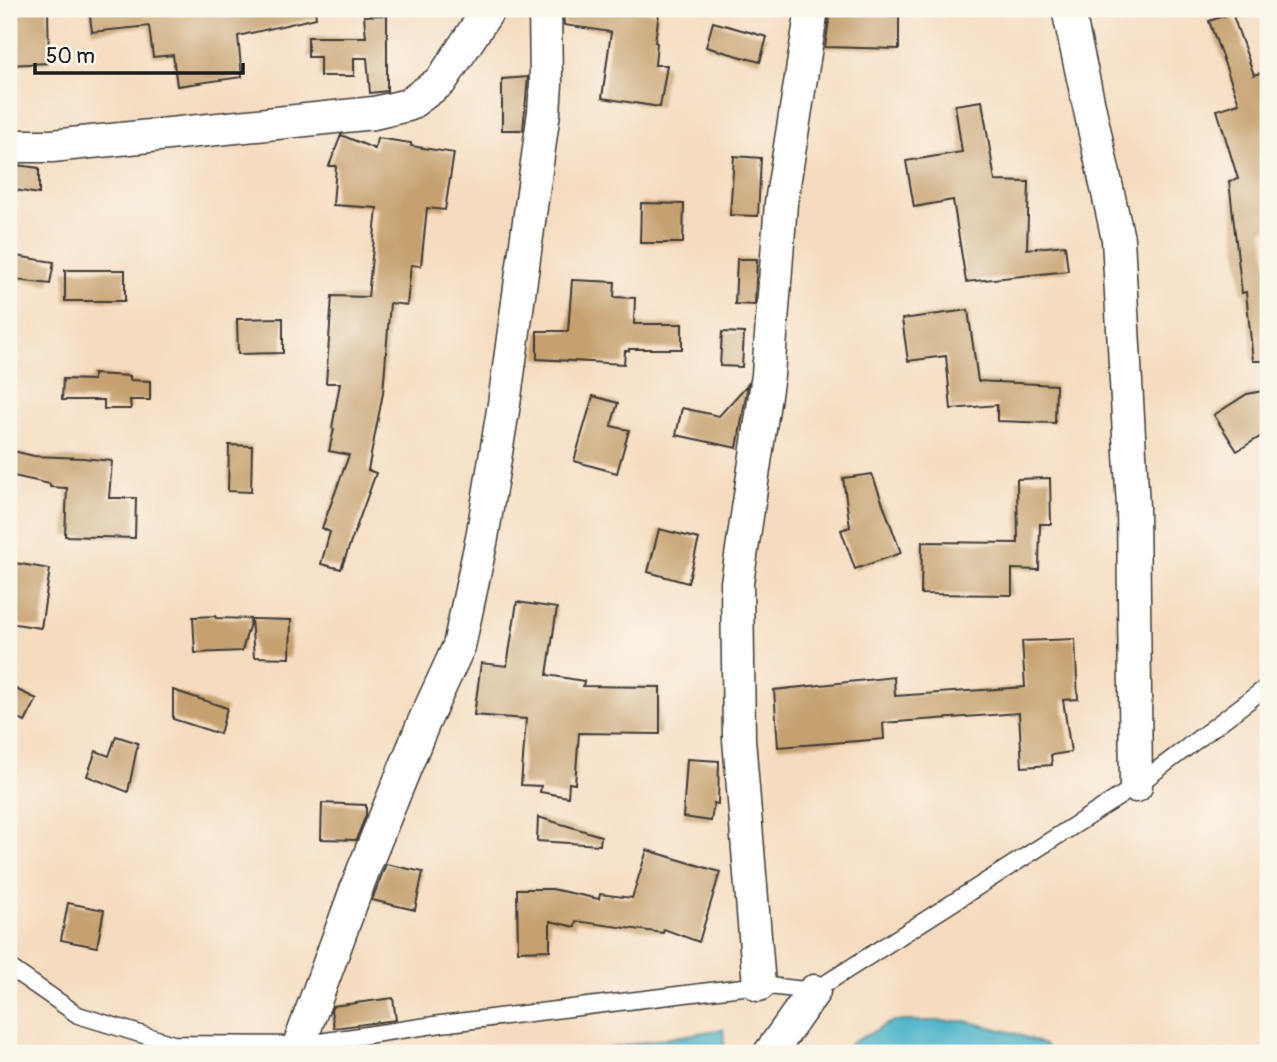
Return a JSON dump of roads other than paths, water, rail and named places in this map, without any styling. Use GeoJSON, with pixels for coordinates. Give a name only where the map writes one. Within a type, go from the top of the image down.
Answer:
{"type":"FeatureCollection","features":[{"type":"Feature","properties":{"kind":"street"},"geometry":{"type":"LineString","coordinates":[[9,146],[52,146],[322,119],[374,113],[408,105],[441,81],[489,9]]}},
{"type":"Feature","properties":{"kind":"street"},"geometry":{"type":"LineString","coordinates":[[299,1045],[368,859],[423,724],[459,646],[482,538],[504,404],[544,112],[545,9]]}},
{"type":"Feature","properties":{"kind":"street"},"geometry":{"type":"LineString","coordinates":[[759,985],[739,739],[737,583],[768,375],[781,203],[812,9]]}},
{"type":"Feature","properties":{"kind":"street"},"geometry":{"type":"LineString","coordinates":[[1068,9],[1118,239],[1133,507],[1136,786]]}},
{"type":"Feature","properties":{"kind":"street"},"geometry":{"type":"LineString","coordinates":[[770,1053],[814,991]]}},
{"type":"Feature","properties":{"kind":"lane"},"geometry":{"type":"LineString","coordinates":[[9,967],[78,1015],[173,1044],[299,1045],[441,1024],[759,985],[814,991],[1136,786],[1268,686]]}},
{"type":"Feature","properties":{"kind":"water"},"geometry":{"type":"Polygon","coordinates":[[[893,1021],[966,1021],[1014,1033],[1045,1045],[1052,1053],[842,1053],[850,1044],[893,1021]]]}},
{"type":"Feature","properties":{"kind":"water"},"geometry":{"type":"Polygon","coordinates":[[[723,1029],[725,1053],[581,1053],[723,1029]]]}}]}
